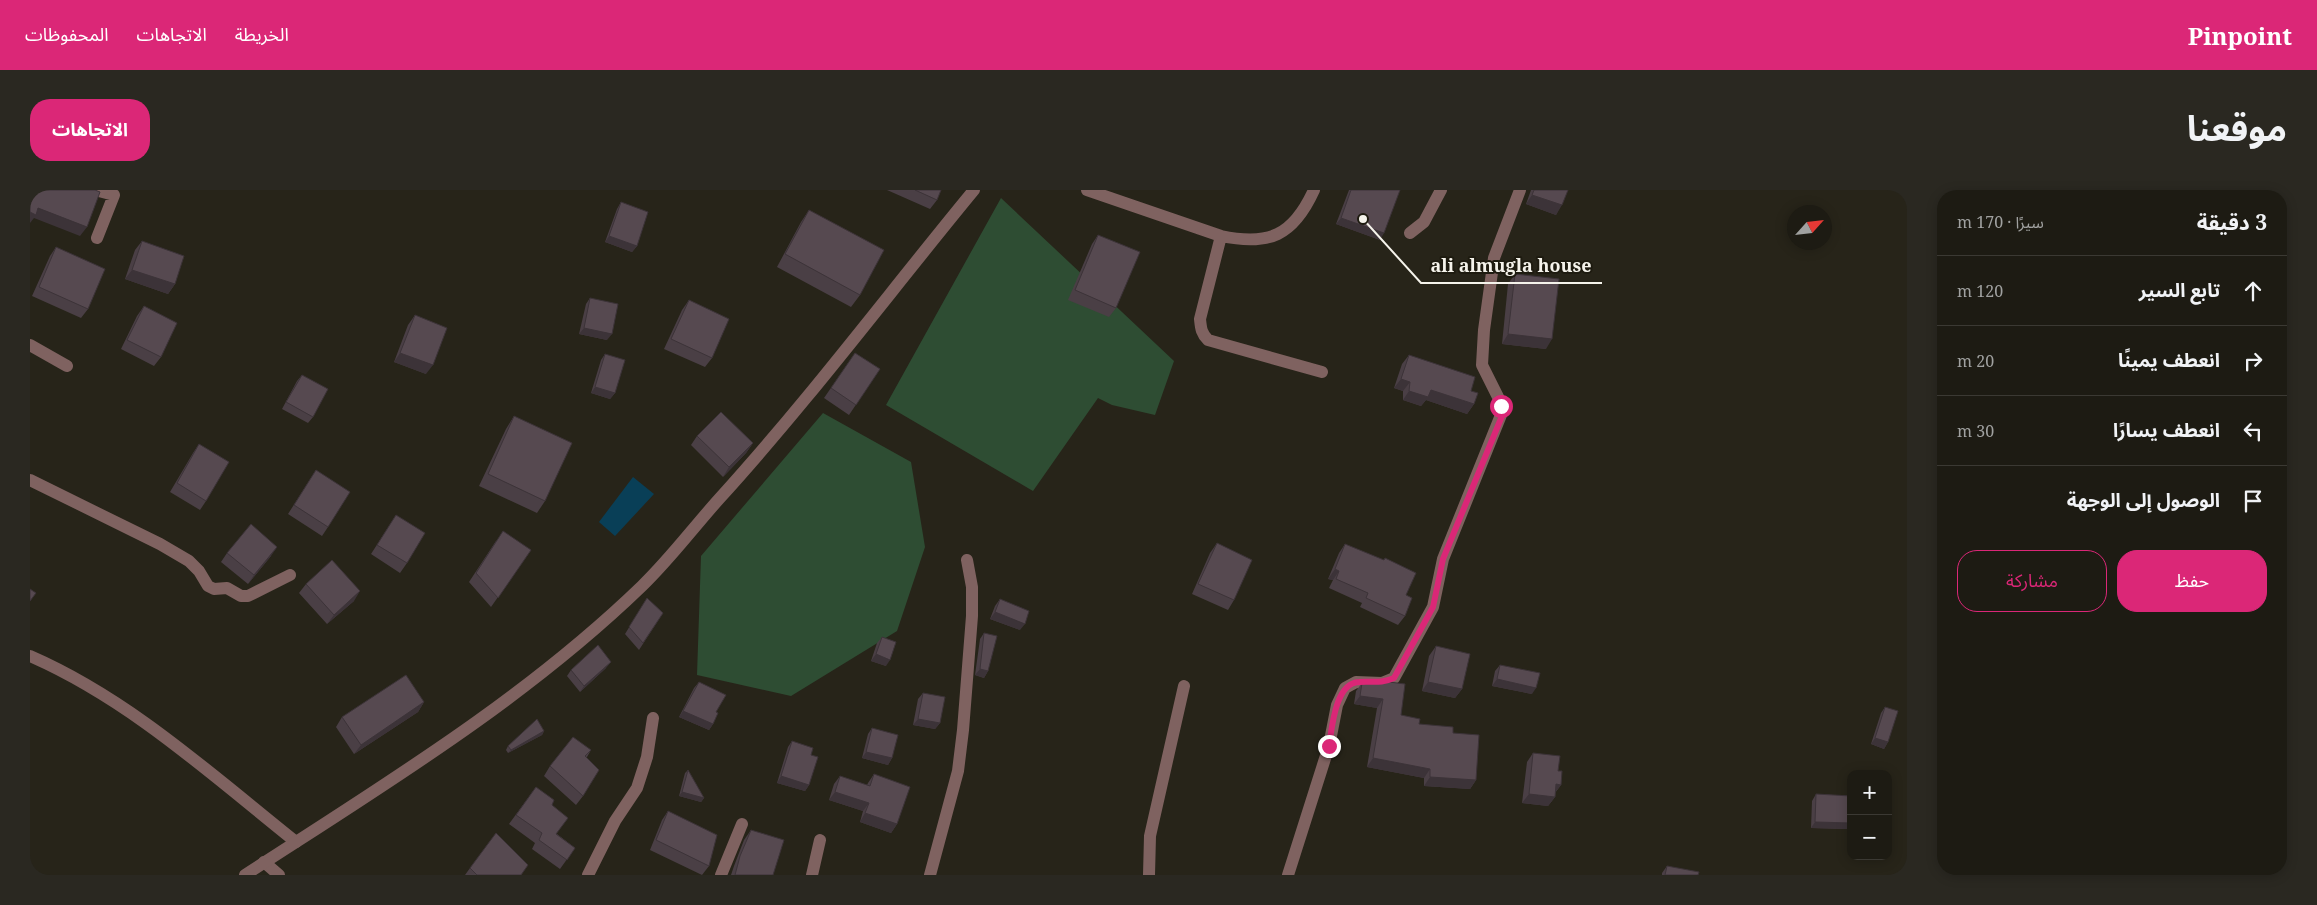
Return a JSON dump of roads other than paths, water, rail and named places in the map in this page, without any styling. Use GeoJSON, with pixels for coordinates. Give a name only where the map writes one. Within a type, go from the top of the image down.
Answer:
{"type":"FeatureCollection","features":[{"type":"Feature","properties":{"kind":"street"},"geometry":{"type":"LineString","coordinates":[[95,190],[114,195],[97,238]]}},
{"type":"Feature","properties":{"kind":"street"},"geometry":{"type":"LineString","coordinates":[[245,875],[376,792],[518,693],[559,660],[642,586],[784,425],[974,190]]}},
{"type":"Feature","properties":{"kind":"street"},"geometry":{"type":"LineString","coordinates":[[1087,190],[1221,236],[1244,240],[1276,235],[1289,227],[1305,209],[1314,190]]}},
{"type":"Feature","properties":{"kind":"street"},"geometry":{"type":"LineString","coordinates":[[1410,233],[1424,222],[1441,190]]}},
{"type":"Feature","properties":{"kind":"street"},"geometry":{"type":"LineString","coordinates":[[1288,875],[1329,746],[1337,705],[1345,688],[1356,682],[1382,683],[1394,678],[1433,607],[1443,559],[1502,416],[1499,399],[1482,365],[1483,337],[1494,258],[1520,190]]}},
{"type":"Feature","properties":{"kind":"street"},"geometry":{"type":"LineString","coordinates":[[1221,236],[1200,319],[1204,336],[1208,340],[1322,372]]}},
{"type":"Feature","properties":{"kind":"street"},"geometry":{"type":"LineString","coordinates":[[30,345],[68,366]]}},
{"type":"Feature","properties":{"kind":"street"},"geometry":{"type":"LineString","coordinates":[[30,480],[121,527],[160,544],[189,561],[199,571],[208,586],[214,589],[227,588],[241,596],[248,596],[290,575]]}},
{"type":"Feature","properties":{"kind":"street"},"geometry":{"type":"LineString","coordinates":[[930,875],[958,771],[963,730],[972,616],[972,587],[967,560]]}},
{"type":"Feature","properties":{"kind":"street"},"geometry":{"type":"LineString","coordinates":[[30,656],[55,667],[128,711],[164,736],[296,842]]}},
{"type":"Feature","properties":{"kind":"street"},"geometry":{"type":"LineString","coordinates":[[1149,875],[1150,836],[1184,686]]}},
{"type":"Feature","properties":{"kind":"street"},"geometry":{"type":"LineString","coordinates":[[588,875],[615,821],[637,788],[647,757],[653,718]]}},
{"type":"Feature","properties":{"kind":"street"},"geometry":{"type":"LineString","coordinates":[[721,875],[742,824]]}},
{"type":"Feature","properties":{"kind":"street"},"geometry":{"type":"LineString","coordinates":[[812,875],[820,840]]}},
{"type":"Feature","properties":{"kind":"street"},"geometry":{"type":"LineString","coordinates":[[264,862],[279,875]]}},
{"type":"Feature","properties":{"kind":"water"},"geometry":{"type":"Polygon","coordinates":[[[633,477],[654,494],[615,536],[599,522],[633,477]]]}},
{"type":"Feature","properties":{"kind":"place","name":"ali almugla house"},"geometry":{"type":"Point","coordinates":[1363,219]}}]}
